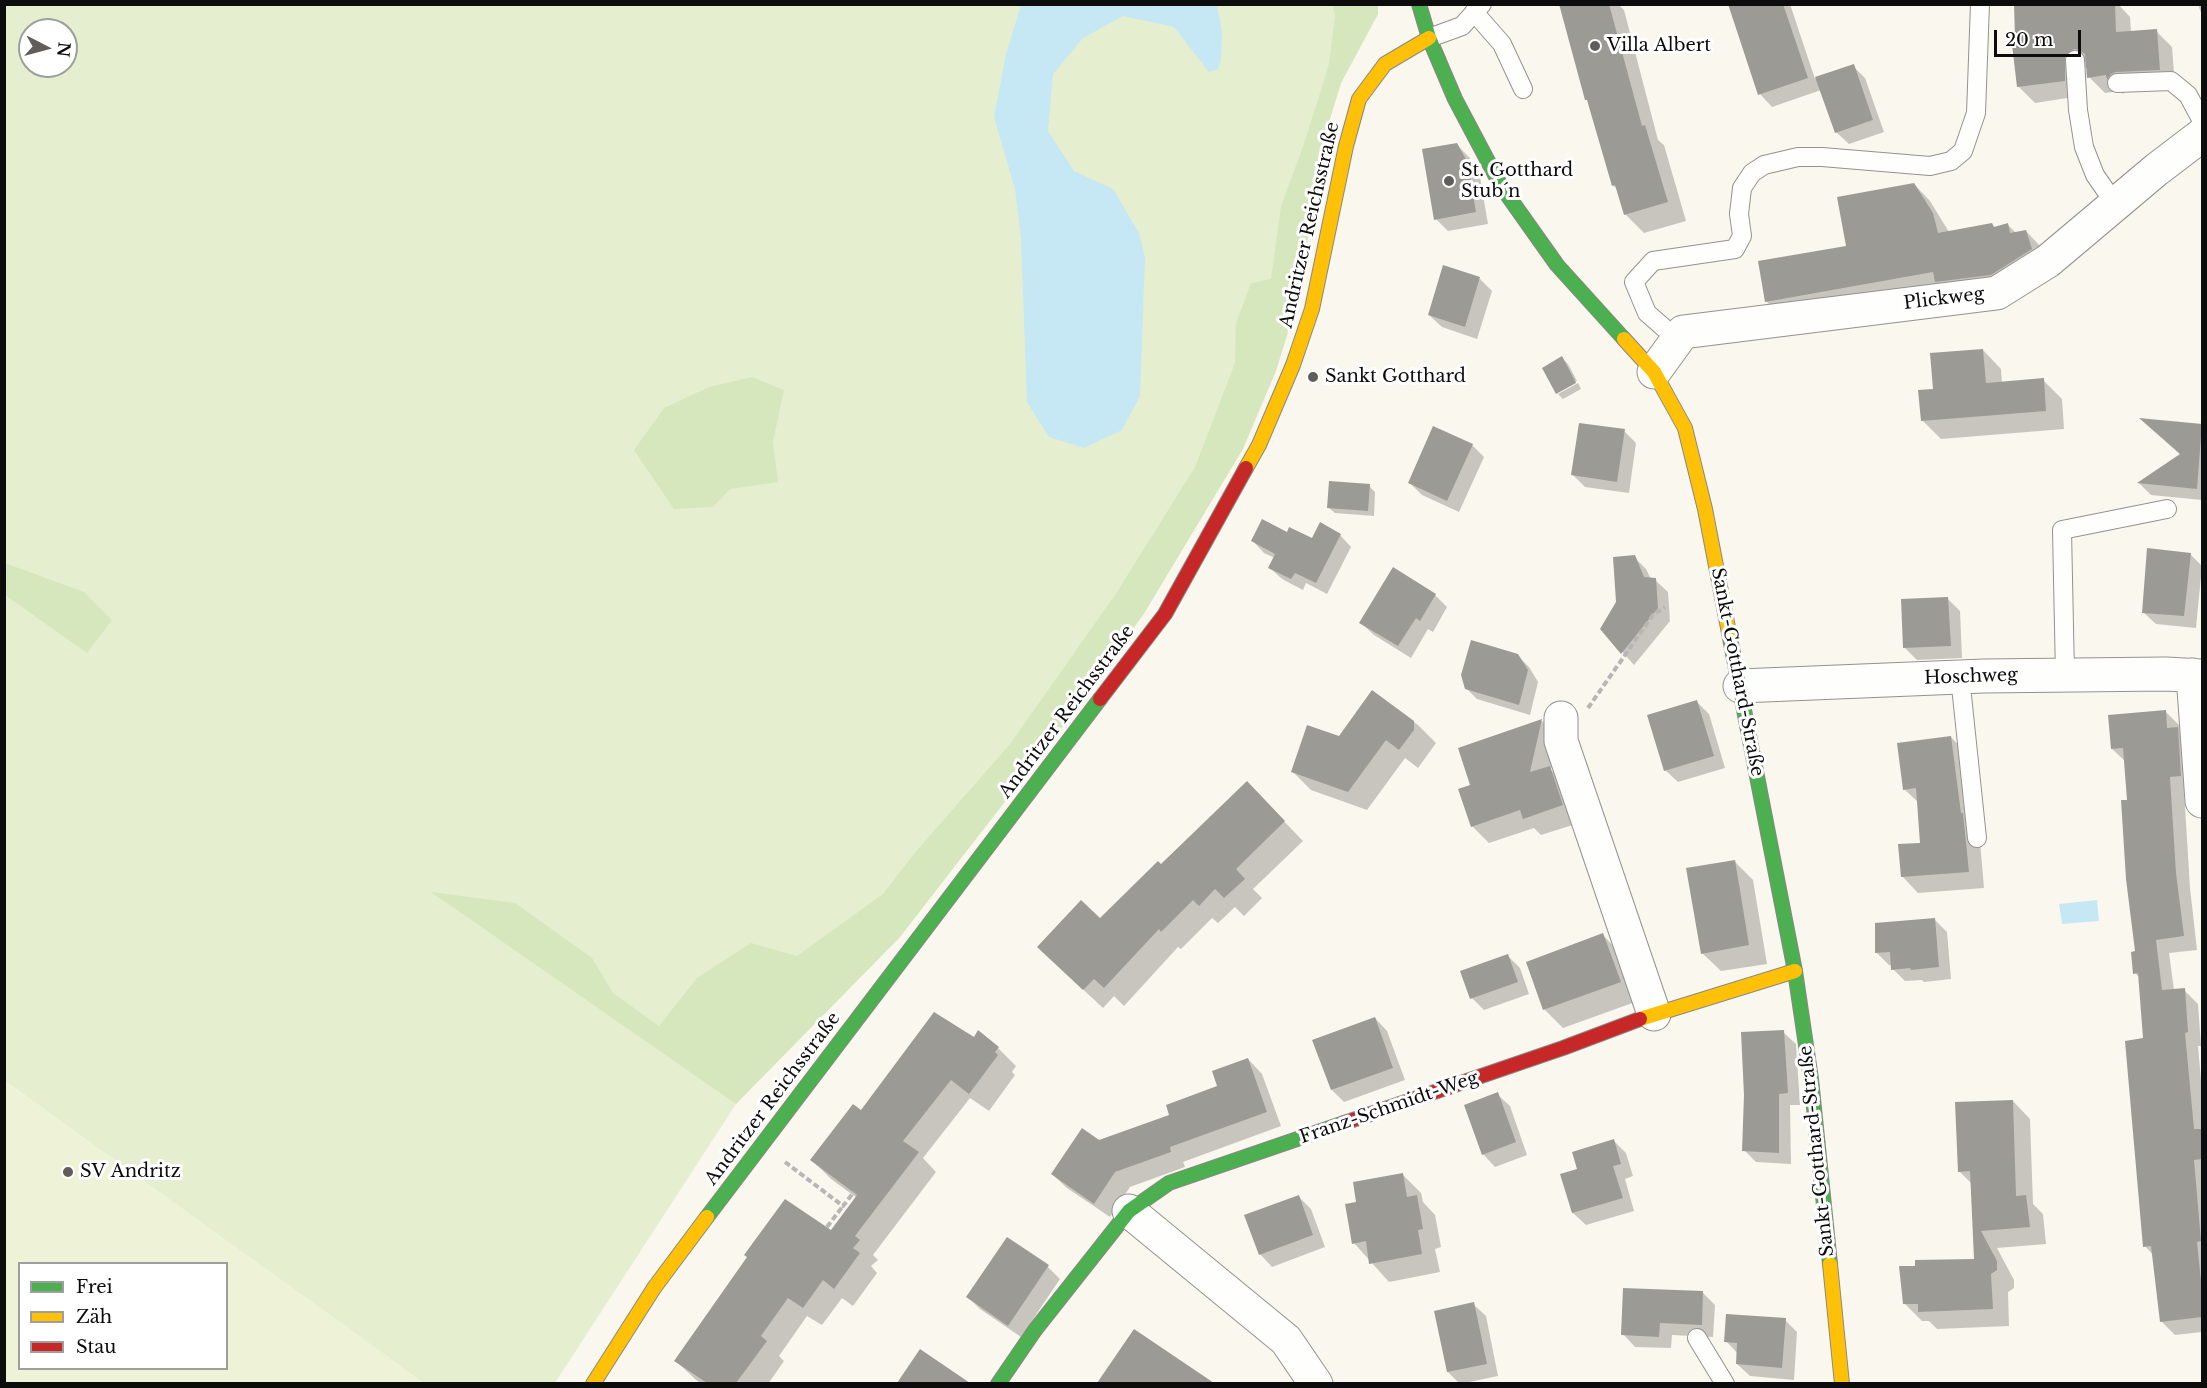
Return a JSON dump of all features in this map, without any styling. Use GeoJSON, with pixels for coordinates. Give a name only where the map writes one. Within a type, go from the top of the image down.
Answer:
{"type":"FeatureCollection","features":[{"type":"Feature","properties":{"kind":"street"},"geometry":{"type":"LineString","coordinates":[[1419,4],[1429,38]]}},
{"type":"Feature","properties":{"kind":"street","name":"Sankt-Gotthard-Straße"},"geometry":{"type":"LineString","coordinates":[[1429,38],[1455,99],[1501,186],[1557,265],[1654,372],[1685,428],[1695,463],[1795,971],[1811,1079],[1842,1383]]}},
{"type":"Feature","properties":{"kind":"street","name":"Andritzer Reichsstraße"},"geometry":{"type":"LineString","coordinates":[[594,1383],[654,1288],[1165,614],[1259,445],[1293,365],[1312,309],[1346,146],[1359,99],[1385,64],[1429,38]]}},
{"type":"Feature","properties":{"kind":"street","name":"Plickweg"},"geometry":{"type":"LineString","coordinates":[[1677,340],[1683,332],[1997,293],[2048,261],[2202,135]]}},
{"type":"Feature","properties":{"kind":"street"},"geometry":{"type":"LineString","coordinates":[[1654,372],[1677,340]]}},
{"type":"Feature","properties":{"kind":"street"},"geometry":{"type":"LineString","coordinates":[[2198,676],[2202,801]]}},
{"type":"Feature","properties":{"kind":"street","name":"Hoschweg"},"geometry":{"type":"LineString","coordinates":[[1740,686],[1960,677],[2198,676]]}},
{"type":"Feature","properties":{"kind":"street"},"geometry":{"type":"LineString","coordinates":[[1561,718],[1561,741],[1654,1014]]}},
{"type":"Feature","properties":{"kind":"street","name":"Franz-Schmidt-Weg"},"geometry":{"type":"LineString","coordinates":[[998,1383],[1035,1330],[1129,1212],[1169,1183],[1563,1048],[1654,1014],[1795,971]]}},
{"type":"Feature","properties":{"kind":"street"},"geometry":{"type":"LineString","coordinates":[[1129,1212],[1286,1340],[1316,1383]]}},
{"type":"Feature","properties":{"kind":"lane"},"geometry":{"type":"LineString","coordinates":[[1677,340],[1647,313],[1634,282],[1653,261],[1735,249],[1742,236],[1739,214],[1742,189],[1752,173],[1764,165],[1798,158],[1822,157],[1930,166],[1951,161],[1963,151],[1976,113],[1980,4]]}},
{"type":"Feature","properties":{"kind":"lane"},"geometry":{"type":"LineString","coordinates":[[1429,38],[1462,26],[1478,8],[1502,44],[1523,89]]}},
{"type":"Feature","properties":{"kind":"lane"},"geometry":{"type":"LineString","coordinates":[[2075,60],[2078,110],[2084,147],[2095,175],[2115,204]]}},
{"type":"Feature","properties":{"kind":"lane"},"geometry":{"type":"LineString","coordinates":[[2117,83],[2171,81],[2188,95],[2202,121]]}},
{"type":"Feature","properties":{"kind":"lane"},"geometry":{"type":"LineString","coordinates":[[2065,675],[2062,530],[2167,509]]}},
{"type":"Feature","properties":{"kind":"lane"},"geometry":{"type":"LineString","coordinates":[[1960,677],[1977,838]]}},
{"type":"Feature","properties":{"kind":"lane"},"geometry":{"type":"LineString","coordinates":[[1697,1338],[1725,1383]]}},
{"type":"Feature","properties":{"kind":"path"},"geometry":{"type":"LineString","coordinates":[[1561,718],[1588,709],[1653,615],[1665,607]]}},
{"type":"Feature","properties":{"kind":"path"},"geometry":{"type":"LineString","coordinates":[[761,1144],[843,1206]]}},
{"type":"Feature","properties":{"kind":"path"},"geometry":{"type":"LineString","coordinates":[[827,1227],[854,1192]]}},
{"type":"Feature","properties":{"kind":"green space"},"geometry":{"type":"Polygon","coordinates":[[[5,5],[1378,5],[1378,14],[1341,83],[1324,138],[1311,223],[1145,612],[900,937],[736,1104],[555,1383],[423,1383],[5,1081],[5,5]]]}},
{"type":"Feature","properties":{"kind":"green space"},"geometry":{"type":"Polygon","coordinates":[[[1333,5],[1378,5],[1378,14],[1341,83],[1324,138],[1294,313],[1276,371],[1243,449],[1145,612],[1056,736],[900,937],[736,1104],[431,892],[515,903],[592,958],[613,993],[659,1026],[697,978],[751,943],[797,956],[883,894],[913,855],[1010,744],[1117,592],[1195,467],[1235,363],[1236,323],[1251,283],[1271,279],[1281,206],[1304,144],[1329,64],[1335,16],[1333,5]]]}},
{"type":"Feature","properties":{"kind":"green space"},"geometry":{"type":"Polygon","coordinates":[[[752,377],[784,390],[773,442],[778,482],[730,489],[713,507],[674,509],[634,450],[664,408],[709,387],[752,377]]]}},
{"type":"Feature","properties":{"kind":"green space"},"geometry":{"type":"Polygon","coordinates":[[[5,563],[84,592],[112,620],[87,653],[5,595],[5,563]]]}},
{"type":"Feature","properties":{"kind":"green space","name":"SV Andritz"},"geometry":{"type":"Polygon","coordinates":[[[5,1081],[390,1358],[423,1383],[5,1383],[5,1081]]]}},
{"type":"Feature","properties":{"kind":"water"},"geometry":{"type":"Polygon","coordinates":[[[1021,5],[1217,5],[1222,31],[1221,59],[1218,69],[1209,72],[1174,27],[1123,16],[1083,38],[1053,74],[1048,131],[1074,171],[1113,189],[1139,233],[1145,258],[1140,396],[1122,430],[1084,448],[1049,437],[1027,402],[1021,239],[1015,189],[994,117],[1006,54],[1021,5]]]}},
{"type":"Feature","properties":{"kind":"water"},"geometry":{"type":"Polygon","coordinates":[[[2097,900],[2099,921],[2062,924],[2059,904],[2097,900]]]}},
{"type":"Feature","properties":{"kind":"building"},"geometry":{"type":"Polygon","coordinates":[[[1559,4],[1609,4],[1642,126],[1645,125],[1668,202],[1624,215],[1615,185],[1612,186],[1587,100],[1585,100],[1559,4]]]}},
{"type":"Feature","properties":{"kind":"building"},"geometry":{"type":"Polygon","coordinates":[[[1728,4],[1783,4],[1808,78],[1758,95],[1728,4]]]}},
{"type":"Feature","properties":{"kind":"building"},"geometry":{"type":"Polygon","coordinates":[[[2014,4],[2115,4],[2116,32],[2157,29],[2160,70],[2116,72],[2111,74],[2107,80],[2106,75],[2087,78],[2085,54],[2074,49],[2065,56],[2065,81],[2017,87],[2011,36],[2015,38],[2014,4]]]}},
{"type":"Feature","properties":{"kind":"building"},"geometry":{"type":"Polygon","coordinates":[[[1854,64],[1873,120],[1835,133],[1815,77],[1854,64]]]}},
{"type":"Feature","properties":{"kind":"building","name":"St. Gotthard Stub´n"},"geometry":{"type":"Polygon","coordinates":[[[1457,143],[1468,163],[1476,212],[1434,220],[1422,149],[1457,143]]]}},
{"type":"Feature","properties":{"kind":"building"},"geometry":{"type":"Polygon","coordinates":[[[1914,183],[1933,213],[1938,233],[1992,223],[1994,227],[2008,223],[2010,233],[2026,230],[2032,249],[1991,275],[1935,282],[1933,272],[1765,302],[1758,261],[1846,246],[1837,197],[1914,183]]]}},
{"type":"Feature","properties":{"kind":"building"},"geometry":{"type":"Polygon","coordinates":[[[1443,265],[1480,277],[1465,327],[1428,315],[1443,265]]]}},
{"type":"Feature","properties":{"kind":"building"},"geometry":{"type":"Polygon","coordinates":[[[1983,349],[1986,383],[2044,378],[2046,411],[1921,421],[1918,390],[1933,389],[1930,353],[1983,349]]]}},
{"type":"Feature","properties":{"kind":"building"},"geometry":{"type":"Polygon","coordinates":[[[1562,356],[1576,383],[1556,394],[1542,368],[1562,356]]]}},
{"type":"Feature","properties":{"kind":"building"},"geometry":{"type":"Polygon","coordinates":[[[2139,418],[2202,424],[2197,489],[2137,483],[2180,454],[2139,418]]]}},
{"type":"Feature","properties":{"kind":"building"},"geometry":{"type":"Polygon","coordinates":[[[1579,423],[1625,429],[1617,482],[1571,475],[1579,423]]]}},
{"type":"Feature","properties":{"kind":"building"},"geometry":{"type":"Polygon","coordinates":[[[1433,426],[1473,444],[1447,501],[1408,483],[1433,426]]]}},
{"type":"Feature","properties":{"kind":"building"},"geometry":{"type":"Polygon","coordinates":[[[1329,481],[1370,484],[1368,511],[1327,508],[1329,481]]]}},
{"type":"Feature","properties":{"kind":"building"},"geometry":{"type":"Polygon","coordinates":[[[1262,519],[1287,532],[1289,527],[1312,538],[1320,522],[1341,534],[1316,583],[1295,573],[1291,579],[1268,568],[1275,554],[1251,541],[1262,519]]]}},
{"type":"Feature","properties":{"kind":"building"},"geometry":{"type":"Polygon","coordinates":[[[2147,548],[2191,553],[2184,616],[2142,613],[2147,548]]]}},
{"type":"Feature","properties":{"kind":"building"},"geometry":{"type":"Polygon","coordinates":[[[1635,555],[1644,577],[1656,578],[1658,608],[1621,654],[1600,629],[1616,602],[1613,557],[1635,555]]]}},
{"type":"Feature","properties":{"kind":"building"},"geometry":{"type":"Polygon","coordinates":[[[1393,567],[1436,594],[1420,621],[1416,618],[1398,646],[1359,623],[1393,567]]]}},
{"type":"Feature","properties":{"kind":"building"},"geometry":{"type":"Polygon","coordinates":[[[1948,597],[1951,646],[1903,648],[1901,599],[1948,597]]]}},
{"type":"Feature","properties":{"kind":"building"},"geometry":{"type":"Polygon","coordinates":[[[1471,640],[1518,654],[1528,670],[1519,705],[1465,689],[1461,675],[1471,640]]]}},
{"type":"Feature","properties":{"kind":"building"},"geometry":{"type":"Polygon","coordinates":[[[1372,690],[1414,721],[1414,730],[1399,750],[1386,740],[1348,792],[1291,772],[1307,725],[1339,736],[1372,690]]]}},
{"type":"Feature","properties":{"kind":"building"},"geometry":{"type":"Polygon","coordinates":[[[1697,700],[1714,756],[1664,771],[1647,715],[1697,700]]]}},
{"type":"Feature","properties":{"kind":"building"},"geometry":{"type":"Polygon","coordinates":[[[2166,710],[2167,728],[2178,727],[2181,776],[2170,777],[2176,873],[2184,936],[2156,940],[2162,990],[2185,988],[2188,1032],[2185,1033],[2194,1129],[2202,1129],[2202,1159],[2194,1160],[2201,1241],[2197,1242],[2202,1317],[2160,1322],[2151,1246],[2143,1247],[2125,1041],[2143,1038],[2138,973],[2133,974],[2131,952],[2135,951],[2126,879],[2121,800],[2127,800],[2123,748],[2111,749],[2108,715],[2166,710]]]}},
{"type":"Feature","properties":{"kind":"building"},"geometry":{"type":"Polygon","coordinates":[[[1542,719],[1530,772],[1550,766],[1563,805],[1523,819],[1520,810],[1471,827],[1458,789],[1470,785],[1458,748],[1542,719]]]}},
{"type":"Feature","properties":{"kind":"building"},"geometry":{"type":"Polygon","coordinates":[[[1951,736],[1969,872],[1901,877],[1898,844],[1920,843],[1916,788],[1903,790],[1897,743],[1951,736]]]}},
{"type":"Feature","properties":{"kind":"building"},"geometry":{"type":"Polygon","coordinates":[[[1247,781],[1285,821],[1236,869],[1245,879],[1224,898],[1215,889],[1199,906],[1193,900],[1161,932],[1159,929],[1104,988],[1094,979],[1083,990],[1037,947],[1081,900],[1100,918],[1158,861],[1161,864],[1247,781]]]}},
{"type":"Feature","properties":{"kind":"building"},"geometry":{"type":"Polygon","coordinates":[[[1735,860],[1749,945],[1701,954],[1686,868],[1735,860]]]}},
{"type":"Feature","properties":{"kind":"building"},"geometry":{"type":"Polygon","coordinates":[[[1935,918],[1939,967],[1891,970],[1890,952],[1875,953],[1875,923],[1935,918]]]}},
{"type":"Feature","properties":{"kind":"building"},"geometry":{"type":"Polygon","coordinates":[[[1603,933],[1621,982],[1543,1010],[1526,962],[1603,933]]]}},
{"type":"Feature","properties":{"kind":"building"},"geometry":{"type":"Polygon","coordinates":[[[1508,954],[1518,982],[1470,999],[1460,971],[1508,954]]]}},
{"type":"Feature","properties":{"kind":"building"},"geometry":{"type":"Polygon","coordinates":[[[934,1012],[974,1037],[978,1030],[999,1047],[995,1052],[998,1055],[969,1094],[951,1080],[903,1141],[919,1152],[855,1236],[860,1240],[853,1248],[860,1253],[834,1289],[823,1280],[803,1308],[788,1298],[761,1336],[767,1341],[736,1383],[707,1383],[674,1361],[747,1257],[744,1255],[785,1199],[831,1230],[857,1195],[810,1160],[853,1104],[861,1110],[934,1012]]]}},
{"type":"Feature","properties":{"kind":"building"},"geometry":{"type":"Polygon","coordinates":[[[1375,1017],[1393,1068],[1331,1090],[1312,1040],[1375,1017]]]}},
{"type":"Feature","properties":{"kind":"building"},"geometry":{"type":"Polygon","coordinates":[[[1784,1030],[1788,1093],[1779,1094],[1779,1153],[1742,1151],[1744,1095],[1741,1032],[1784,1030]]]}},
{"type":"Feature","properties":{"kind":"building"},"geometry":{"type":"Polygon","coordinates":[[[1248,1058],[1267,1112],[1170,1147],[1171,1152],[1115,1172],[1094,1204],[1051,1174],[1082,1128],[1099,1140],[1169,1115],[1166,1105],[1217,1086],[1212,1071],[1248,1058]]]}},
{"type":"Feature","properties":{"kind":"building"},"geometry":{"type":"Polygon","coordinates":[[[1498,1092],[1516,1142],[1482,1155],[1464,1105],[1498,1092]]]}},
{"type":"Feature","properties":{"kind":"building"},"geometry":{"type":"Polygon","coordinates":[[[2013,1100],[2016,1196],[2026,1195],[2030,1227],[1981,1231],[1997,1261],[1997,1270],[1991,1274],[1993,1309],[1918,1312],[1918,1304],[1903,1304],[1899,1266],[1915,1266],[1915,1260],[1974,1259],[1970,1171],[1958,1172],[1955,1102],[2013,1100]]]}},
{"type":"Feature","properties":{"kind":"building"},"geometry":{"type":"Polygon","coordinates":[[[1614,1139],[1621,1164],[1613,1166],[1623,1198],[1572,1213],[1560,1174],[1577,1169],[1572,1152],[1614,1139]]]}},
{"type":"Feature","properties":{"kind":"building"},"geometry":{"type":"Polygon","coordinates":[[[1403,1173],[1407,1197],[1417,1195],[1423,1229],[1418,1230],[1422,1254],[1369,1264],[1366,1241],[1352,1244],[1345,1204],[1356,1202],[1353,1182],[1403,1173]]]}},
{"type":"Feature","properties":{"kind":"building"},"geometry":{"type":"Polygon","coordinates":[[[1299,1195],[1313,1235],[1259,1255],[1244,1215],[1299,1195]]]}},
{"type":"Feature","properties":{"kind":"building"},"geometry":{"type":"Polygon","coordinates":[[[1007,1237],[1049,1265],[1008,1326],[966,1297],[1007,1237]]]}},
{"type":"Feature","properties":{"kind":"building"},"geometry":{"type":"Polygon","coordinates":[[[1623,1288],[1703,1291],[1702,1325],[1660,1323],[1659,1337],[1621,1335],[1623,1288]]]}},
{"type":"Feature","properties":{"kind":"building"},"geometry":{"type":"Polygon","coordinates":[[[1474,1302],[1487,1364],[1447,1372],[1434,1311],[1474,1302]]]}},
{"type":"Feature","properties":{"kind":"building"},"geometry":{"type":"Polygon","coordinates":[[[1726,1314],[1786,1318],[1782,1368],[1736,1364],[1737,1343],[1724,1342],[1726,1314]]]}},
{"type":"Feature","properties":{"kind":"building"},"geometry":{"type":"Polygon","coordinates":[[[1134,1329],[1214,1383],[1097,1383],[1134,1329]]]}},
{"type":"Feature","properties":{"kind":"building"},"geometry":{"type":"Polygon","coordinates":[[[920,1349],[970,1383],[897,1383],[920,1349]]]}},
{"type":"Feature","properties":{"kind":"traffic: fast"},"geometry":{"type":"LineString","coordinates":[[1419,4],[1429,38],[1455,99],[1501,186],[1557,265],[1624,339]]}},
{"type":"Feature","properties":{"kind":"traffic: fast"},"geometry":{"type":"LineString","coordinates":[[1729,633],[1795,971],[1811,1079],[1830,1264]]}},
{"type":"Feature","properties":{"kind":"traffic: fast"},"geometry":{"type":"LineString","coordinates":[[707,1217],[1100,699]]}},
{"type":"Feature","properties":{"kind":"traffic: fast"},"geometry":{"type":"LineString","coordinates":[[998,1384],[1035,1330],[1129,1211],[1169,1183],[1344,1123]]}},
{"type":"Feature","properties":{"kind":"traffic: slow"},"geometry":{"type":"LineString","coordinates":[[1246,468],[1259,445],[1293,365],[1312,309],[1346,146],[1359,99],[1385,64],[1429,38]]}},
{"type":"Feature","properties":{"kind":"traffic: slow"},"geometry":{"type":"LineString","coordinates":[[1624,339],[1654,372],[1685,428],[1705,509],[1729,633]]}},
{"type":"Feature","properties":{"kind":"traffic: slow"},"geometry":{"type":"LineString","coordinates":[[1640,1019],[1795,971]]}},
{"type":"Feature","properties":{"kind":"traffic: slow"},"geometry":{"type":"LineString","coordinates":[[593,1384],[654,1288],[707,1217]]}},
{"type":"Feature","properties":{"kind":"traffic: slow"},"geometry":{"type":"LineString","coordinates":[[1830,1264],[1842,1384]]}},
{"type":"Feature","properties":{"kind":"traffic: jam"},"geometry":{"type":"LineString","coordinates":[[1100,699],[1165,614],[1246,468]]}},
{"type":"Feature","properties":{"kind":"traffic: jam"},"geometry":{"type":"LineString","coordinates":[[1344,1123],[1563,1048],[1640,1019]]}},
{"type":"Feature","properties":{"kind":"place","name":"Villa Albert"},"geometry":{"type":"Point","coordinates":[1595,46]}},
{"type":"Feature","properties":{"kind":"place","name":"St. Gotthard Stub´n"},"geometry":{"type":"Point","coordinates":[1449,181]}},
{"type":"Feature","properties":{"kind":"place","name":"Sankt Gotthard"},"geometry":{"type":"Point","coordinates":[1313,377]}},
{"type":"Feature","properties":{"kind":"place","name":"SV Andritz"},"geometry":{"type":"Point","coordinates":[68,1172]}}]}
